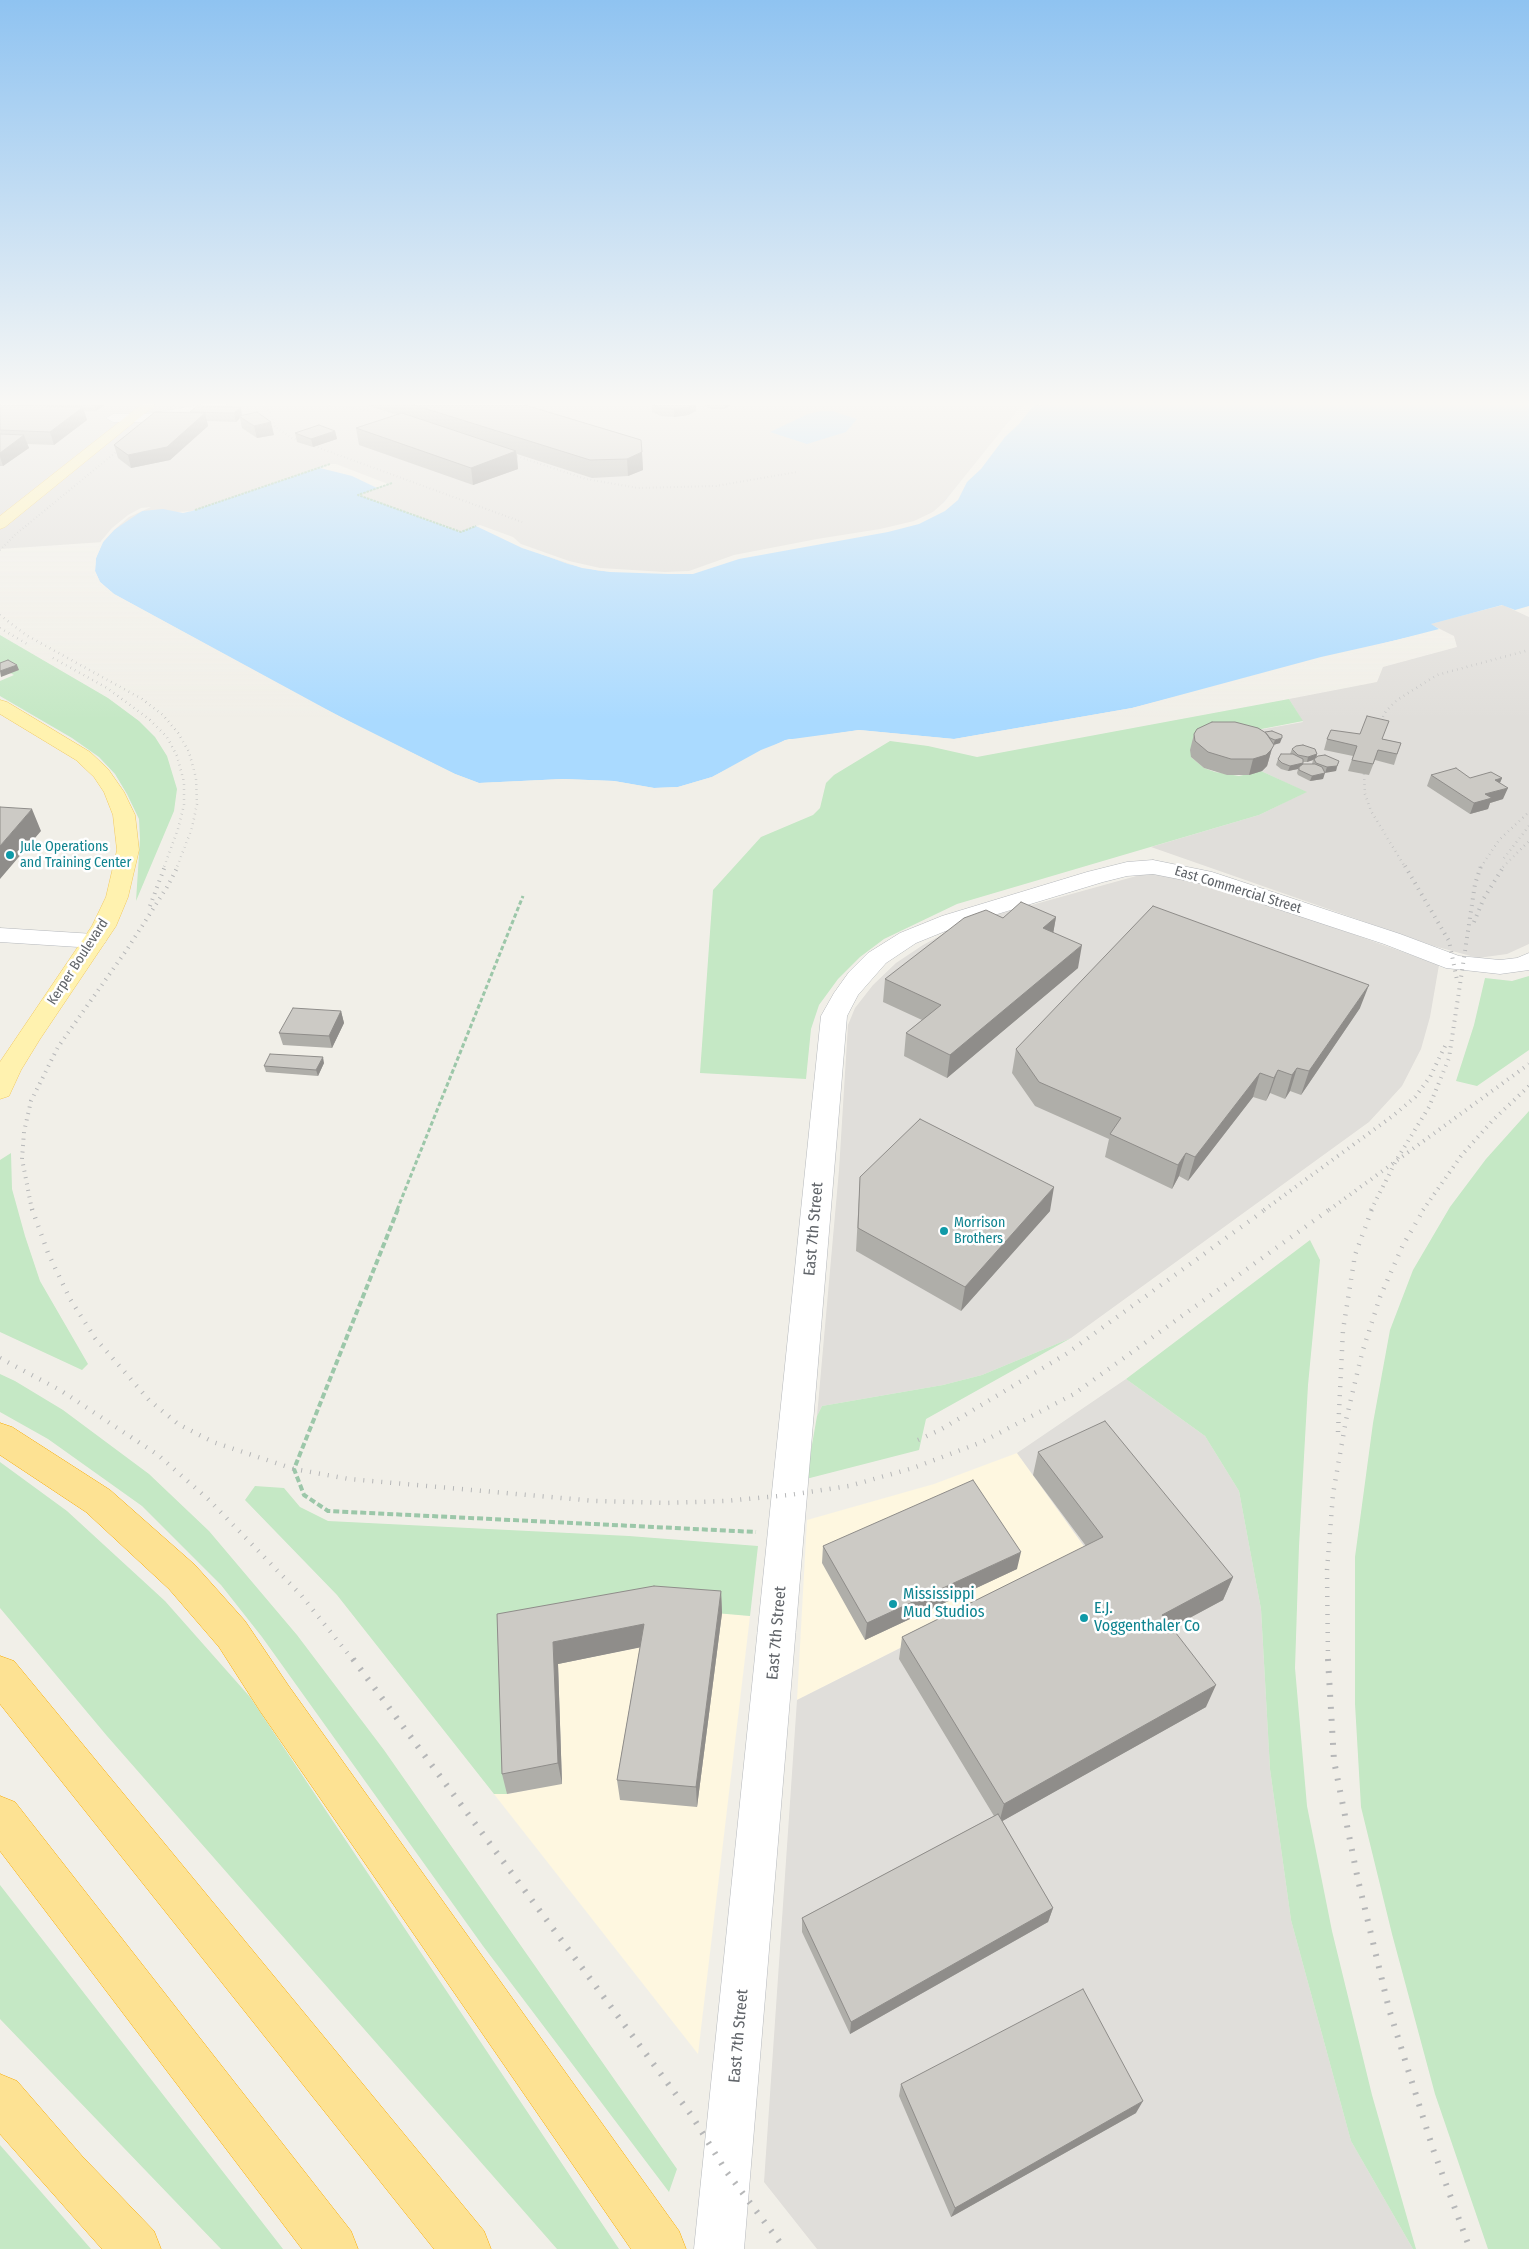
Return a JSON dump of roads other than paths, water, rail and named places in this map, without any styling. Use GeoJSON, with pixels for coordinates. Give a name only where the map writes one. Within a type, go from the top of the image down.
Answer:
{"type":"FeatureCollection","features":[{"type":"Feature","properties":{"kind":"highway"},"geometry":{"type":"LineString","coordinates":[[0,1437],[98,1501],[182,1577],[232,1634],[285,1714],[654,2239]]}},
{"type":"Feature","properties":{"kind":"highway"},"geometry":{"type":"LineString","coordinates":[[0,1674],[466,2249]]}},
{"type":"Feature","properties":{"kind":"highway"},"geometry":{"type":"LineString","coordinates":[[0,1817],[333,2249]]}},
{"type":"Feature","properties":{"kind":"highway"},"geometry":{"type":"LineString","coordinates":[[0,2098],[65,2173],[136,2249]]}},
{"type":"Feature","properties":{"kind":"main road"},"geometry":{"type":"LineString","coordinates":[[0,524],[16,510]]}},
{"type":"Feature","properties":{"kind":"main road","name":"Kerper Boulevard"},"geometry":{"type":"LineString","coordinates":[[0,1090],[8,1070],[28,1036],[94,941],[117,897],[124,874],[128,850],[124,815],[114,792],[101,773],[83,756],[2,709]]}},
{"type":"Feature","properties":{"kind":"street","name":"East Commercial Street"},"geometry":{"type":"LineString","coordinates":[[834,1016],[846,992],[858,977],[878,958],[908,938],[994,906],[1127,869],[1153,868],[1204,877],[1392,939],[1455,963],[1500,967],[1524,964],[1529,960]]}},
{"type":"Feature","properties":{"kind":"street"},"geometry":{"type":"LineString","coordinates":[[0,935],[94,941]]}},
{"type":"Feature","properties":{"kind":"street","name":"East 7th Street"},"geometry":{"type":"LineString","coordinates":[[719,2249],[834,1016]]}},
{"type":"Feature","properties":{"kind":"water"},"geometry":{"type":"Polygon","coordinates":[[[153,510],[183,513],[195,510],[400,510],[460,532],[476,526],[512,539],[520,546],[568,564],[600,571],[689,573],[734,558],[915,523],[934,514],[937,510],[1529,510],[1529,606],[1515,610],[1502,605],[1431,624],[1439,629],[1132,708],[954,739],[859,730],[785,740],[712,777],[678,787],[654,788],[614,781],[563,779],[479,783],[455,774],[317,705],[114,594],[100,582],[95,571],[96,558],[103,542],[114,530],[142,511],[153,510]]]}},
{"type":"Feature","properties":{"kind":"railway"},"geometry":{"type":"LineString","coordinates":[[0,550],[45,510]]}},
{"type":"Feature","properties":{"kind":"railway"},"geometry":{"type":"LineString","coordinates":[[489,510],[522,522]]}},
{"type":"Feature","properties":{"kind":"railway"},"geometry":{"type":"LineString","coordinates":[[0,615],[26,635],[142,699],[163,715],[178,733],[189,752],[196,778],[197,804],[192,828],[177,867]]}},
{"type":"Feature","properties":{"kind":"railway"},"geometry":{"type":"LineString","coordinates":[[0,628],[27,644]]}},
{"type":"Feature","properties":{"kind":"railway"},"geometry":{"type":"LineString","coordinates":[[1376,730],[1386,711],[1397,700],[1437,675],[1529,650]]}},
{"type":"Feature","properties":{"kind":"railway"},"geometry":{"type":"LineString","coordinates":[[53,658],[107,688],[149,719],[167,737],[177,756],[184,782],[184,805],[178,829],[164,867]]}},
{"type":"Feature","properties":{"kind":"railway"},"geometry":{"type":"LineString","coordinates":[[1364,774],[1365,794],[1371,811],[1405,867]]}},
{"type":"Feature","properties":{"kind":"railway"},"geometry":{"type":"LineString","coordinates":[[1481,867],[1499,840],[1529,812]]}},
{"type":"Feature","properties":{"kind":"railway"},"geometry":{"type":"LineString","coordinates":[[1504,858],[1529,826]]}},
{"type":"Feature","properties":{"kind":"railway"},"geometry":{"type":"LineString","coordinates":[[1504,866],[1529,841]]}},
{"type":"Feature","properties":{"kind":"railway"},"geometry":{"type":"LineString","coordinates":[[150,906],[165,866]]}},
{"type":"Feature","properties":{"kind":"railway"},"geometry":{"type":"LineString","coordinates":[[32,1210],[22,1159],[24,1132],[31,1101],[58,1047],[128,948],[167,887],[178,866]]}},
{"type":"Feature","properties":{"kind":"railway"},"geometry":{"type":"LineString","coordinates":[[1405,866],[1449,941],[1457,980]]}},
{"type":"Feature","properties":{"kind":"railway"},"geometry":{"type":"LineString","coordinates":[[1396,1161],[1429,1107],[1449,1058],[1475,884],[1481,866]]}},
{"type":"Feature","properties":{"kind":"railway"},"geometry":{"type":"LineString","coordinates":[[1474,922],[1484,898],[1504,866]]}},
{"type":"Feature","properties":{"kind":"railway"},"geometry":{"type":"LineString","coordinates":[[1264,1210],[1394,1115],[1415,1097],[1430,1077],[1447,1042]]}},
{"type":"Feature","properties":{"kind":"railway"},"geometry":{"type":"LineString","coordinates":[[1396,1161],[1529,1064]]}},
{"type":"Feature","properties":{"kind":"railway"},"geometry":{"type":"LineString","coordinates":[[1423,1210],[1461,1156],[1493,1120],[1529,1086]]}},
{"type":"Feature","properties":{"kind":"railway"},"geometry":{"type":"LineString","coordinates":[[1329,1210],[1396,1161]]}},
{"type":"Feature","properties":{"kind":"railway"},"geometry":{"type":"LineString","coordinates":[[1371,1210],[1396,1161]]}},
{"type":"Feature","properties":{"kind":"railway"},"geometry":{"type":"LineString","coordinates":[[32,1209],[48,1253],[70,1299],[95,1338],[149,1400],[178,1424],[213,1442],[294,1469],[349,1479],[595,1501],[665,1503],[725,1501],[789,1495],[849,1486],[913,1468],[982,1442],[1074,1394],[1330,1209]]}},
{"type":"Feature","properties":{"kind":"railway"},"geometry":{"type":"LineString","coordinates":[[918,1440],[940,1430],[1066,1354],[1266,1209]]}},
{"type":"Feature","properties":{"kind":"railway"},"geometry":{"type":"LineString","coordinates":[[1338,1432],[1343,1330],[1355,1255],[1372,1209]]}},
{"type":"Feature","properties":{"kind":"railway"},"geometry":{"type":"LineString","coordinates":[[1328,1660],[1327,1570],[1333,1494],[1346,1420],[1362,1353],[1380,1297],[1403,1245],[1424,1209]]}},
{"type":"Feature","properties":{"kind":"railway"},"geometry":{"type":"LineString","coordinates":[[0,1358],[60,1390],[158,1455],[208,1499],[301,1595],[353,1660]]}},
{"type":"Feature","properties":{"kind":"railway"},"geometry":{"type":"LineString","coordinates":[[353,1659],[692,2116],[726,2171],[785,2249]]}},
{"type":"Feature","properties":{"kind":"railway"},"geometry":{"type":"LineString","coordinates":[[1328,1659],[1334,1761],[1358,1880],[1389,2009],[1433,2149],[1470,2249]]}},
{"type":"Feature","properties":{"kind":"place","name":"Jule Operations and Training Center"},"geometry":{"type":"Point","coordinates":[10,855]}},
{"type":"Feature","properties":{"kind":"place","name":"Morrison Brothers"},"geometry":{"type":"Point","coordinates":[944,1231]}},
{"type":"Feature","properties":{"kind":"place","name":"Mississippi Mud Studios"},"geometry":{"type":"Point","coordinates":[893,1604]}},
{"type":"Feature","properties":{"kind":"place","name":"E.J. Voggenthaler Co"},"geometry":{"type":"Point","coordinates":[1084,1618]}}]}
